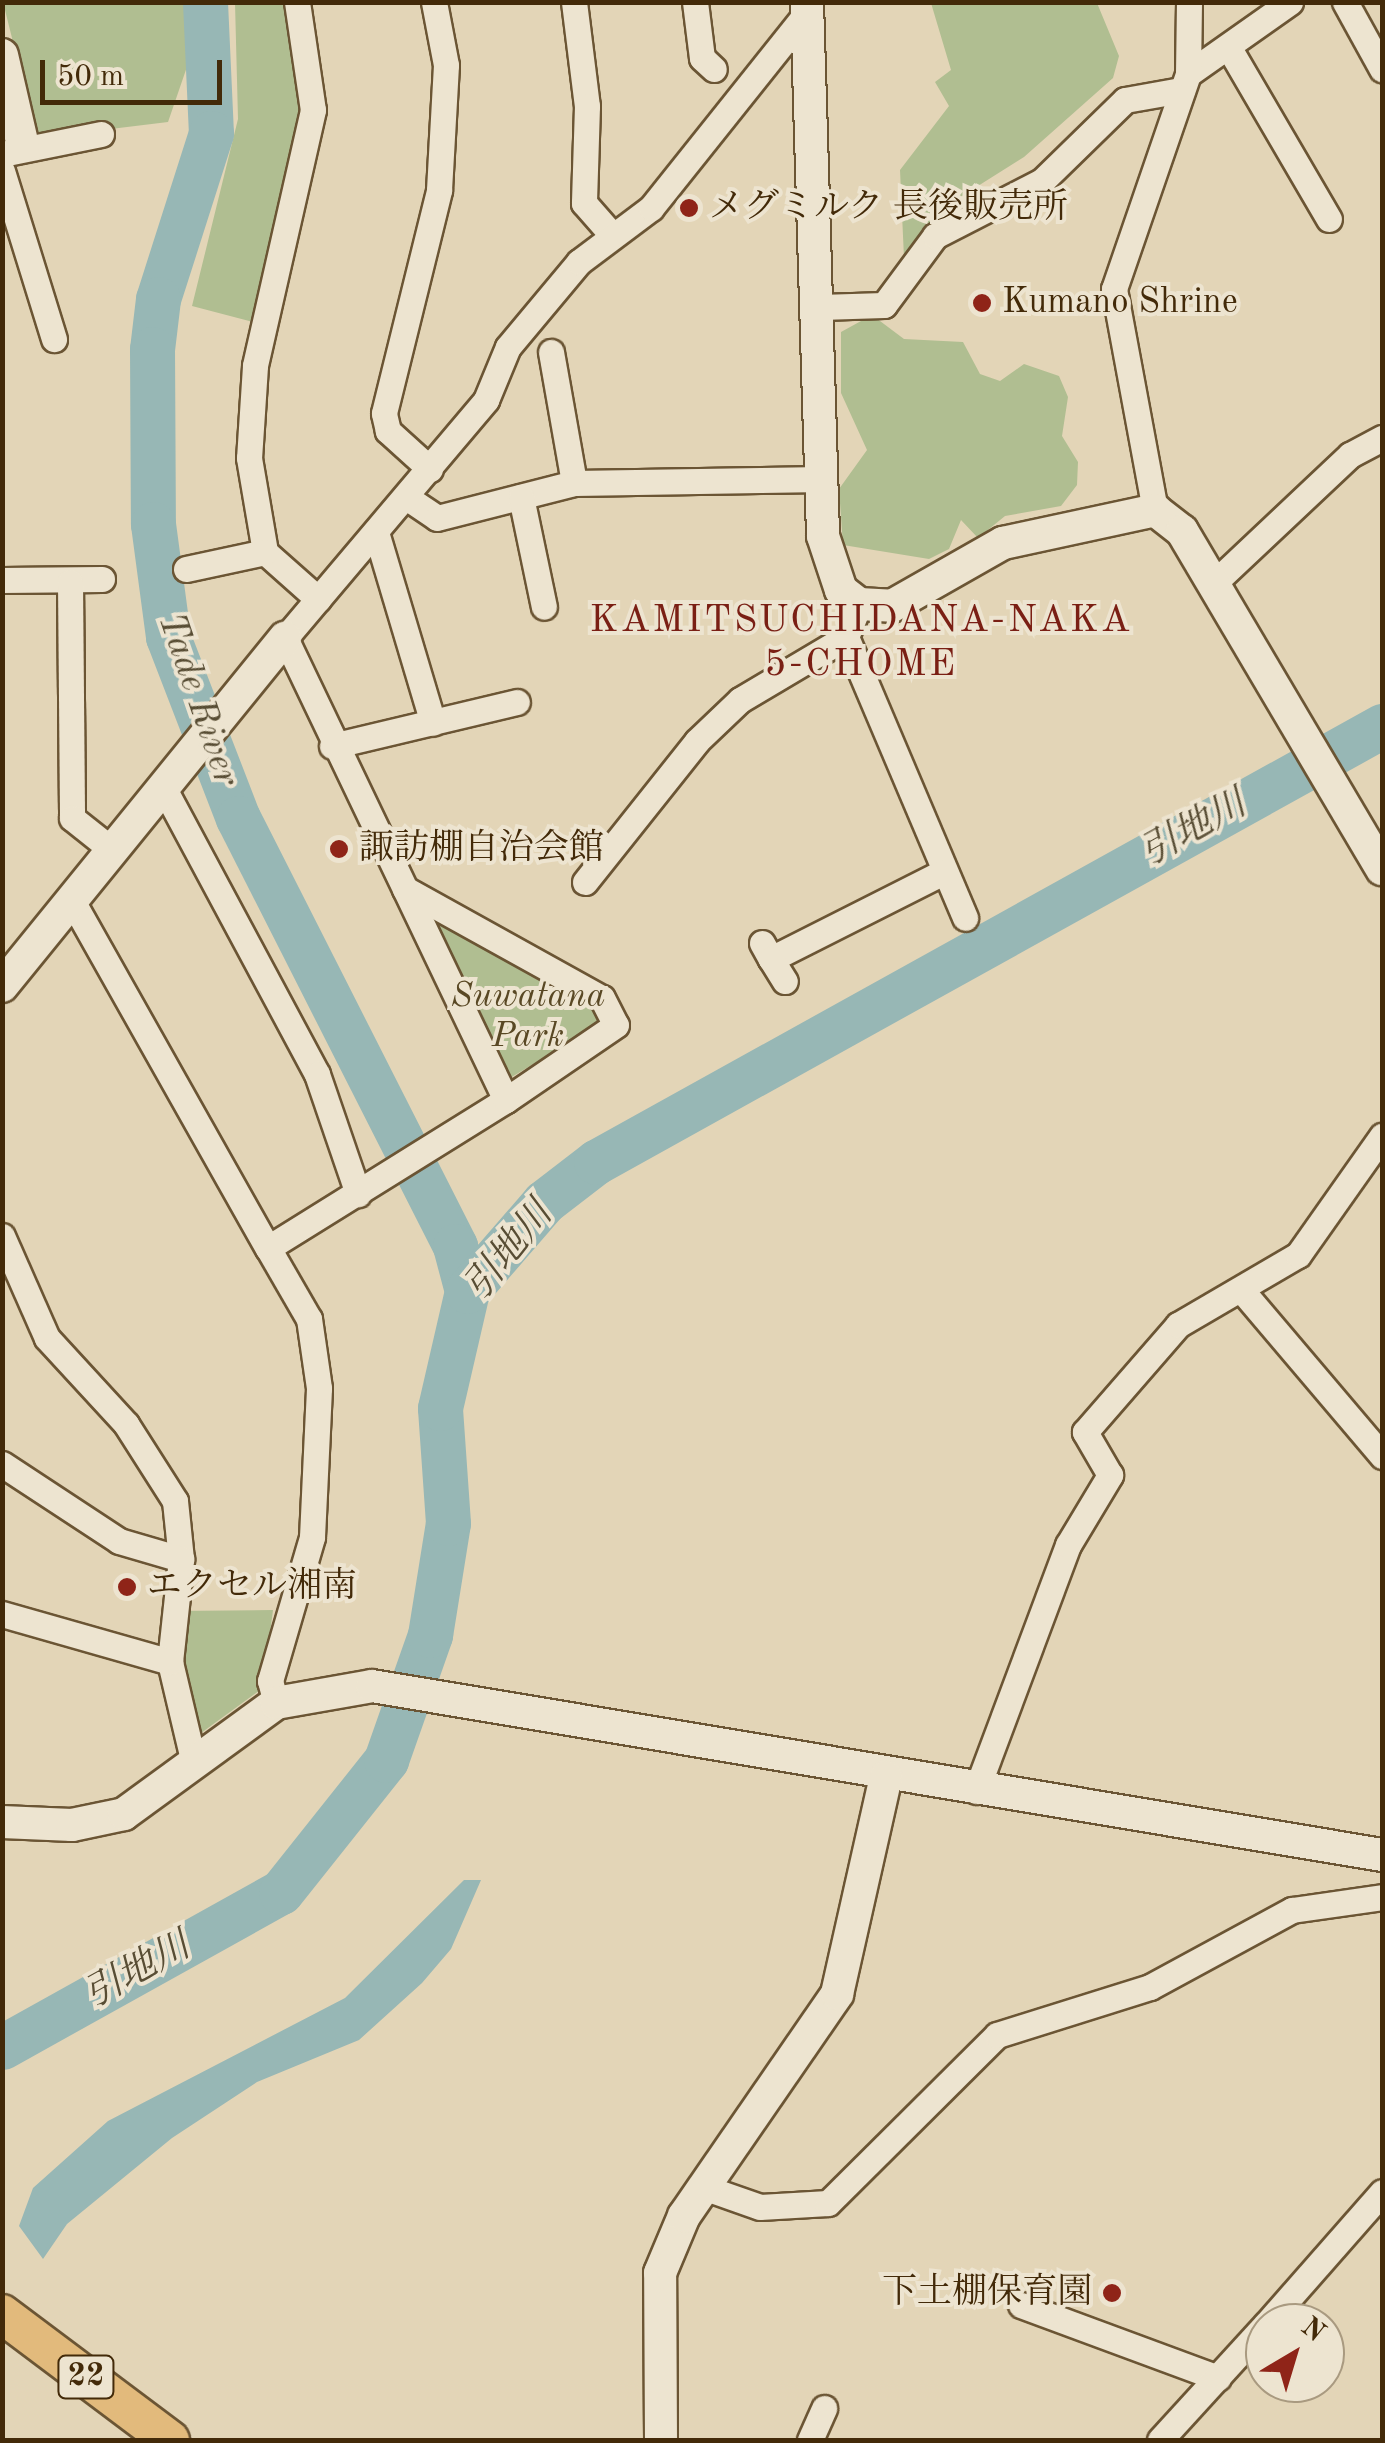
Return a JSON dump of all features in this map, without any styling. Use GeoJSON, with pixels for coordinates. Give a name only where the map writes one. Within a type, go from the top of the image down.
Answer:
{"type":"FeatureCollection","features":[{"type":"Feature","properties":{"kind":"main road","name":"22"},"geometry":{"type":"LineString","coordinates":[[2,2314],[170,2440]]}},
{"type":"Feature","properties":{"kind":"main road","name":"22"},"geometry":{"type":"LineString","coordinates":[[2,2340],[135,2440]]}},
{"type":"Feature","properties":{"kind":"street"},"geometry":{"type":"LineString","coordinates":[[298,2],[313,110],[250,406],[265,552],[318,599]]}},
{"type":"Feature","properties":{"kind":"street"},"geometry":{"type":"LineString","coordinates":[[430,468],[388,431],[384,413],[439,190],[446,65],[434,2]]}},
{"type":"Feature","properties":{"kind":"street"},"geometry":{"type":"LineString","coordinates":[[574,2],[587,106],[584,203],[612,235]]}},
{"type":"Feature","properties":{"kind":"street"},"geometry":{"type":"LineString","coordinates":[[694,2],[702,58],[714,69]]}},
{"type":"Feature","properties":{"kind":"street"},"geometry":{"type":"LineString","coordinates":[[1189,2],[1185,82],[1114,289],[1156,510],[1182,531],[1382,869]]}},
{"type":"Feature","properties":{"kind":"street"},"geometry":{"type":"LineString","coordinates":[[820,307],[893,300],[935,236],[1042,180],[1125,100],[1185,82],[1290,2]]}},
{"type":"Feature","properties":{"kind":"street"},"geometry":{"type":"LineString","coordinates":[[1345,2],[1382,68]]}},
{"type":"Feature","properties":{"kind":"street"},"geometry":{"type":"LineString","coordinates":[[2,986],[172,773],[486,400],[508,347],[612,235],[652,208],[810,5]]}},
{"type":"Feature","properties":{"kind":"street"},"geometry":{"type":"LineString","coordinates":[[810,5],[823,479],[831,572],[859,604]]}},
{"type":"Feature","properties":{"kind":"street"},"geometry":{"type":"LineString","coordinates":[[1229,48],[1329,219]]}},
{"type":"Feature","properties":{"kind":"street"},"geometry":{"type":"LineString","coordinates":[[2,55],[9,157],[54,340]]}},
{"type":"Feature","properties":{"kind":"street"},"geometry":{"type":"LineString","coordinates":[[9,157],[102,134]]}},
{"type":"Feature","properties":{"kind":"street"},"geometry":{"type":"LineString","coordinates":[[551,352],[574,482]]}},
{"type":"Feature","properties":{"kind":"street"},"geometry":{"type":"LineString","coordinates":[[1212,584],[1350,455],[1382,438]]}},
{"type":"Feature","properties":{"kind":"street"},"geometry":{"type":"LineString","coordinates":[[406,496],[437,518],[574,482],[823,479]]}},
{"type":"Feature","properties":{"kind":"street"},"geometry":{"type":"LineString","coordinates":[[521,497],[544,607]]}},
{"type":"Feature","properties":{"kind":"street"},"geometry":{"type":"LineString","coordinates":[[859,604],[913,598],[1003,543],[1156,510]]}},
{"type":"Feature","properties":{"kind":"street"},"geometry":{"type":"LineString","coordinates":[[376,532],[432,723]]}},
{"type":"Feature","properties":{"kind":"street"},"geometry":{"type":"LineString","coordinates":[[186,569],[265,552]]}},
{"type":"Feature","properties":{"kind":"street"},"geometry":{"type":"LineString","coordinates":[[2,580],[70,582],[102,578]]}},
{"type":"Feature","properties":{"kind":"street"},"geometry":{"type":"LineString","coordinates":[[70,582],[72,818],[111,849]]}},
{"type":"Feature","properties":{"kind":"street"},"geometry":{"type":"LineString","coordinates":[[585,882],[740,700],[846,637],[859,604]]}},
{"type":"Feature","properties":{"kind":"street"},"geometry":{"type":"LineString","coordinates":[[846,637],[964,918]]}},
{"type":"Feature","properties":{"kind":"street"},"geometry":{"type":"LineString","coordinates":[[285,638],[332,746],[506,1100]]}},
{"type":"Feature","properties":{"kind":"street"},"geometry":{"type":"LineString","coordinates":[[332,746],[517,702]]}},
{"type":"Feature","properties":{"kind":"street"},"geometry":{"type":"LineString","coordinates":[[172,773],[368,1188]]}},
{"type":"Feature","properties":{"kind":"street"},"geometry":{"type":"LineString","coordinates":[[773,961],[944,872]]}},
{"type":"Feature","properties":{"kind":"street"},"geometry":{"type":"LineString","coordinates":[[268,1248],[444,1144],[616,1025],[602,998],[405,888]]}},
{"type":"Feature","properties":{"kind":"street"},"geometry":{"type":"LineString","coordinates":[[72,899],[309,1319],[318,1388],[312,1537],[270,1681],[276,1703]]}},
{"type":"Feature","properties":{"kind":"street"},"geometry":{"type":"LineString","coordinates":[[976,1791],[1068,1545],[1110,1475],[1084,1432],[1178,1325],[1244,1292],[1317,1233],[1382,1136]]}},
{"type":"Feature","properties":{"kind":"street"},"geometry":{"type":"LineString","coordinates":[[2,1236],[47,1338],[162,1476],[180,1559],[170,1662],[194,1759]]}},
{"type":"Feature","properties":{"kind":"street"},"geometry":{"type":"LineString","coordinates":[[1244,1292],[1382,1456]]}},
{"type":"Feature","properties":{"kind":"street"},"geometry":{"type":"LineString","coordinates":[[2,1464],[119,1542],[180,1559]]}},
{"type":"Feature","properties":{"kind":"street"},"geometry":{"type":"LineString","coordinates":[[2,1614],[170,1662]]}},
{"type":"Feature","properties":{"kind":"street"},"geometry":{"type":"LineString","coordinates":[[2,1822],[72,1826],[124,1814],[194,1759],[276,1703],[372,1686],[886,1776],[1382,1855]]}},
{"type":"Feature","properties":{"kind":"street"},"geometry":{"type":"LineString","coordinates":[[661,2440],[660,2273],[703,2187],[837,1994],[886,1776]]}},
{"type":"Feature","properties":{"kind":"street"},"geometry":{"type":"LineString","coordinates":[[703,2187],[760,2208],[828,2203],[997,2035],[1150,1987],[1292,1910],[1382,1897]]}},
{"type":"Feature","properties":{"kind":"street"},"geometry":{"type":"LineString","coordinates":[[1284,2303],[1382,2192]]}},
{"type":"Feature","properties":{"kind":"street"},"geometry":{"type":"LineString","coordinates":[[1021,2305],[1218,2378]]}},
{"type":"Feature","properties":{"kind":"street"},"geometry":{"type":"LineString","coordinates":[[1160,2440],[1245,2348]]}},
{"type":"Feature","properties":{"kind":"street"},"geometry":{"type":"LineString","coordinates":[[810,2440],[824,2408]]}},
{"type":"Feature","properties":{"kind":"green space"},"geometry":{"type":"Polygon","coordinates":[[[3,2],[189,3],[190,58],[168,122],[37,138],[3,2]]]}},
{"type":"Feature","properties":{"kind":"green space"},"geometry":{"type":"Polygon","coordinates":[[[235,3],[285,3],[301,113],[253,322],[192,306],[238,119],[235,3]]]}},
{"type":"Feature","properties":{"kind":"green space"},"geometry":{"type":"Polygon","coordinates":[[[931,3],[1097,3],[1119,56],[1113,78],[1024,157],[943,208],[904,258],[900,170],[949,106],[935,82],[951,70],[931,3]]]}},
{"type":"Feature","properties":{"kind":"green space"},"geometry":{"type":"Polygon","coordinates":[[[872,315],[904,339],[963,342],[980,374],[1000,381],[1024,364],[1059,376],[1068,397],[1062,436],[1078,462],[1077,485],[1061,506],[1005,516],[978,538],[961,520],[949,549],[929,559],[843,545],[839,489],[867,450],[841,393],[841,332],[872,315]]]}},
{"type":"Feature","properties":{"kind":"green space","name":"Suwatana Park"},"geometry":{"type":"Polygon","coordinates":[[[432,921],[596,1004],[605,1021],[510,1078],[432,921]]]}},
{"type":"Feature","properties":{"kind":"green space"},"geometry":{"type":"Polygon","coordinates":[[[273,1610],[263,1688],[197,1736],[173,1611],[273,1610]]]}},
{"type":"Feature","properties":{"kind":"water"},"geometry":{"type":"Polygon","coordinates":[[[464,1880],[481,1880],[451,1949],[422,1983],[359,2040],[257,2082],[172,2138],[67,2224],[43,2259],[19,2226],[33,2188],[108,2121],[345,1998],[464,1880]]]}},
{"type":"Feature","properties":{"kind":"waterway","name":"Tade River"},"geometry":{"type":"LineString","coordinates":[[205,2],[211,133],[158,299],[152,349],[153,524],[168,637],[238,818],[455,1246],[467,1291]]}},
{"type":"Feature","properties":{"kind":"waterway","name":"引地川"},"geometry":{"type":"LineString","coordinates":[[2,2047],[281,1892],[386,1760],[430,1635],[448,1523],[440,1408],[467,1291],[544,1202],[596,1162],[1382,726]]}},
{"type":"Feature","properties":{"kind":"place","name":"メグミルク 長後販売所"},"geometry":{"type":"Point","coordinates":[689,208]}},
{"type":"Feature","properties":{"kind":"place","name":"Kumano Shrine"},"geometry":{"type":"Point","coordinates":[982,303]}},
{"type":"Feature","properties":{"kind":"place","name":"諏訪棚自治会館"},"geometry":{"type":"Point","coordinates":[339,849]}},
{"type":"Feature","properties":{"kind":"place","name":"エクセル湘南"},"geometry":{"type":"Point","coordinates":[127,1587]}},
{"type":"Feature","properties":{"kind":"place","name":"下土棚保育園"},"geometry":{"type":"Point","coordinates":[1112,2293]}},
{"type":"Feature","properties":{"kind":"district","name":"KAMITSUCHIDANA-NAKA 5-CHOME"},"geometry":{"type":"Point","coordinates":[861,644]}}]}
